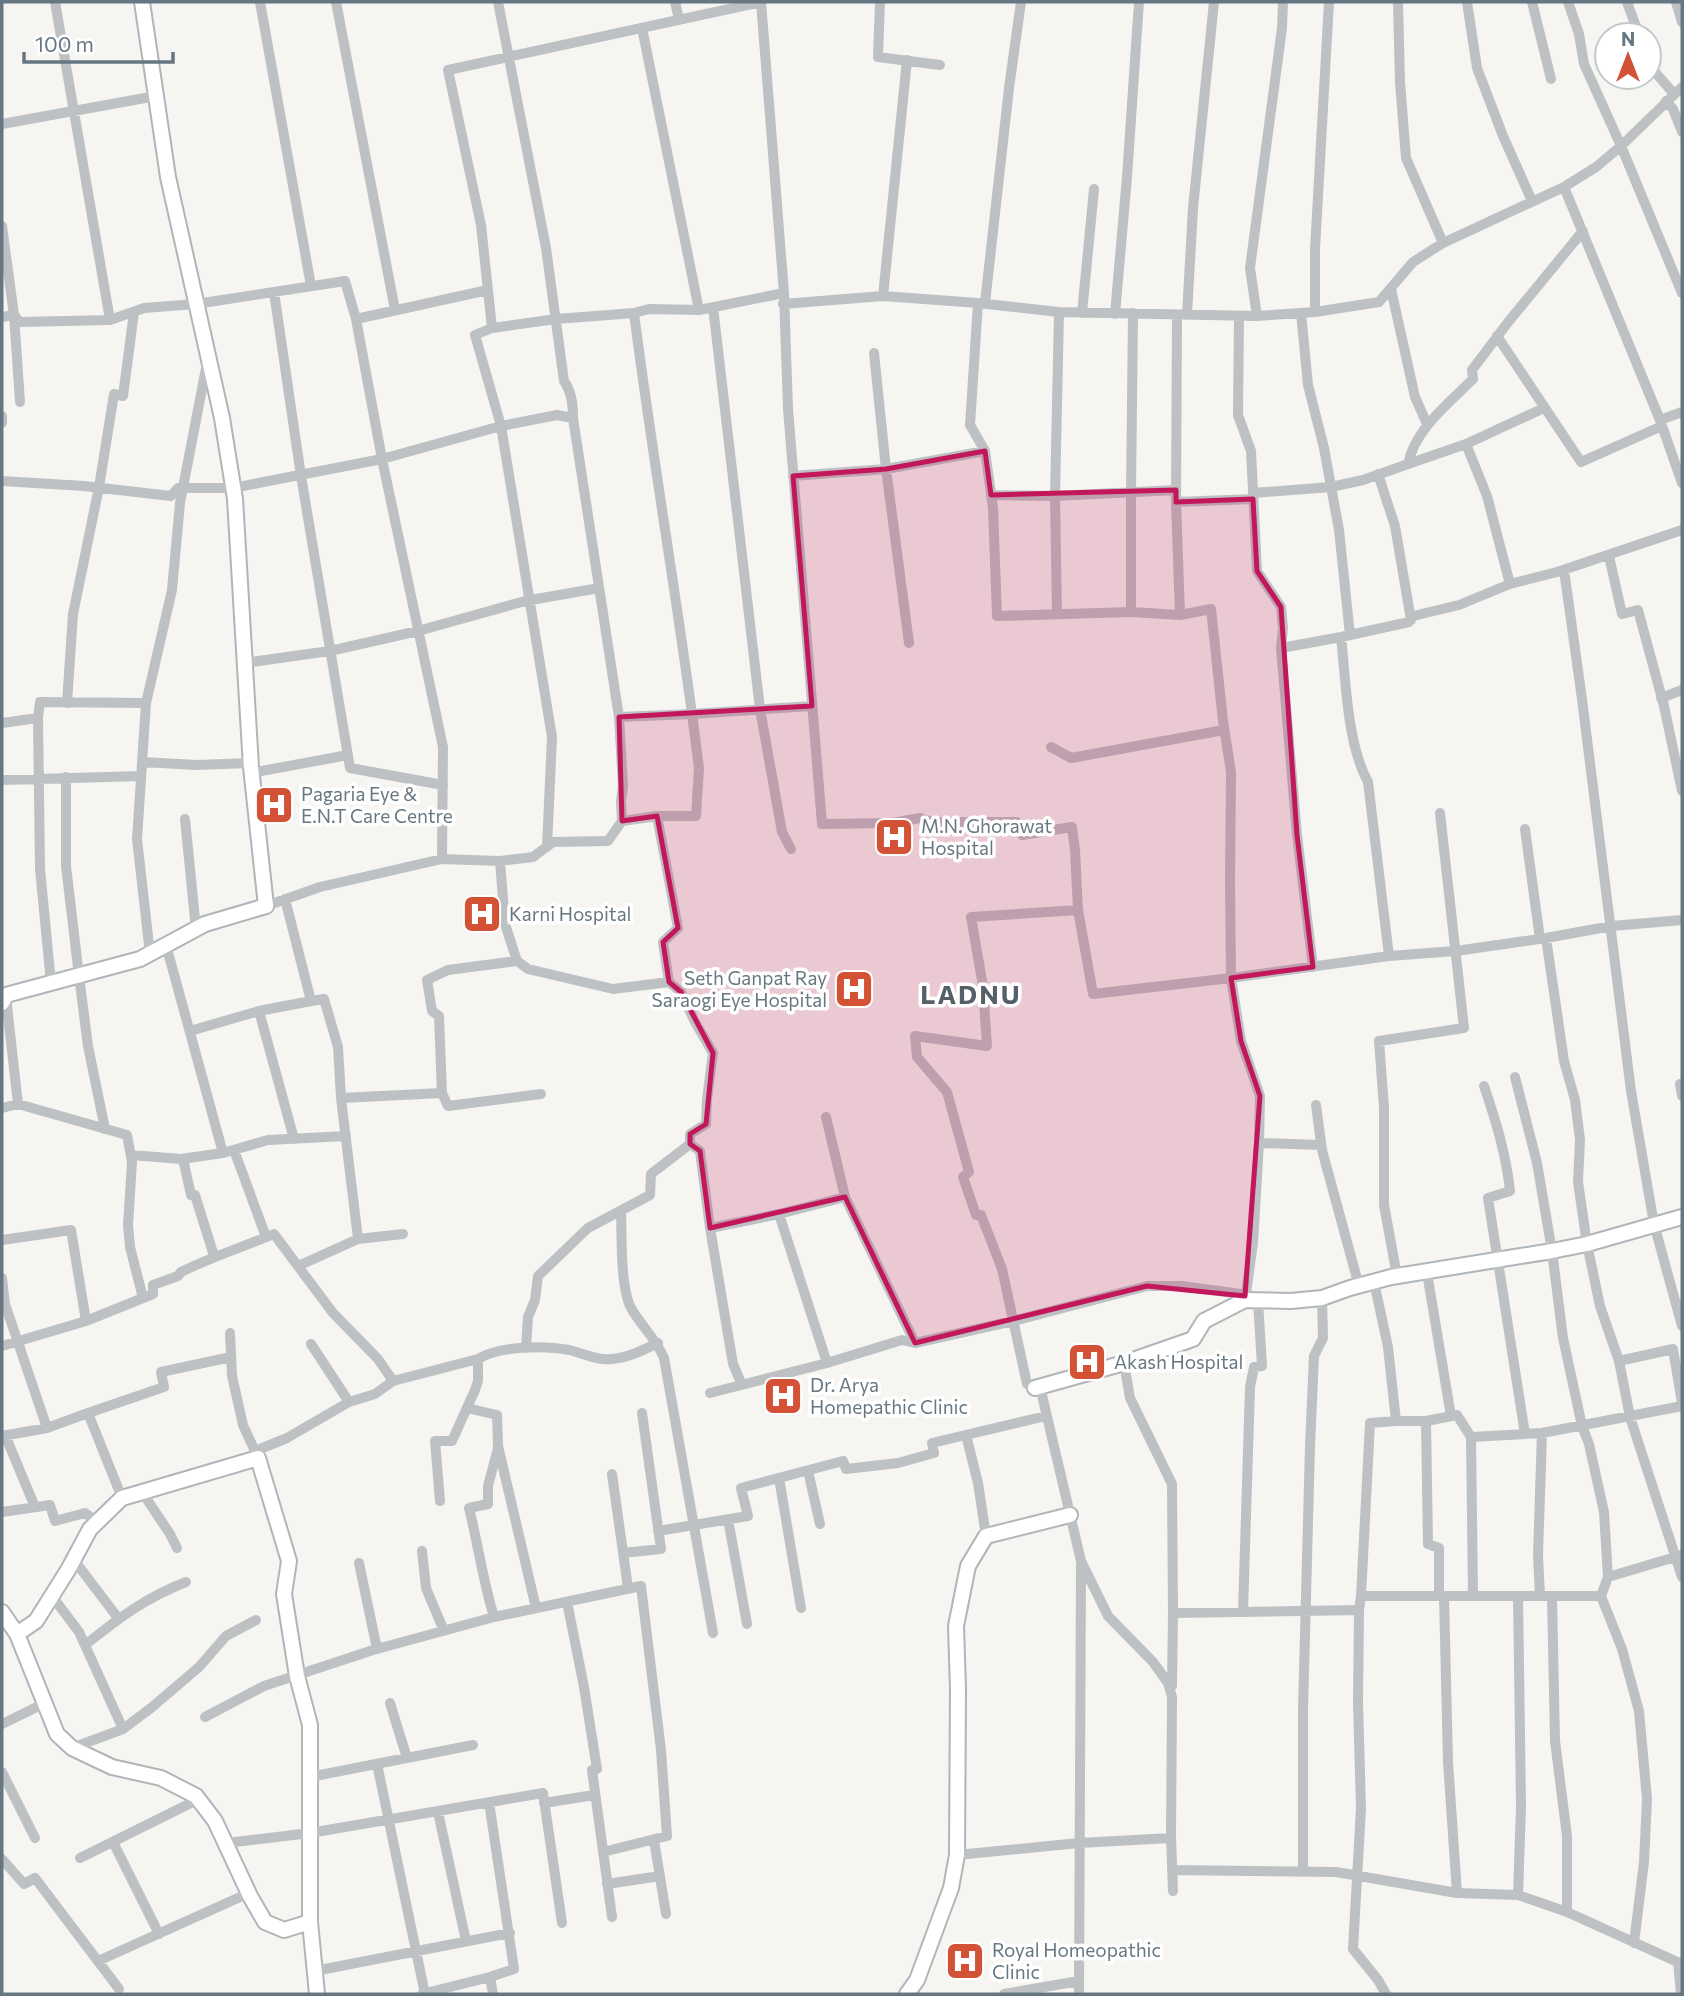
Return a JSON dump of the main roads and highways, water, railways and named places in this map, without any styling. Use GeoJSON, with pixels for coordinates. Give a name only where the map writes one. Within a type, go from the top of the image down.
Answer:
{"type":"FeatureCollection","features":[{"type":"Feature","properties":{"kind":"place","name":"Pagaria Eye & E.N.T Care Centre"},"geometry":{"type":"Point","coordinates":[274,805]}},
{"type":"Feature","properties":{"kind":"place","name":"M.N. Ghorawat Hospital"},"geometry":{"type":"Point","coordinates":[894,837]}},
{"type":"Feature","properties":{"kind":"place","name":"Karni Hospital"},"geometry":{"type":"Point","coordinates":[482,914]}},
{"type":"Feature","properties":{"kind":"place","name":"Seth Ganpat Ray Saraogi Eye Hospital"},"geometry":{"type":"Point","coordinates":[854,989]}},
{"type":"Feature","properties":{"kind":"place","name":"Akash Hospital"},"geometry":{"type":"Point","coordinates":[1087,1362]}},
{"type":"Feature","properties":{"kind":"place","name":"Dr. Arya Homepathic Clinic"},"geometry":{"type":"Point","coordinates":[783,1396]}},
{"type":"Feature","properties":{"kind":"place","name":"Royal Homeopathic Clinic"},"geometry":{"type":"Point","coordinates":[965,1961]}},
{"type":"Feature","properties":{"kind":"district","name":"LADNU"},"geometry":{"type":"Point","coordinates":[971,995]}}]}
